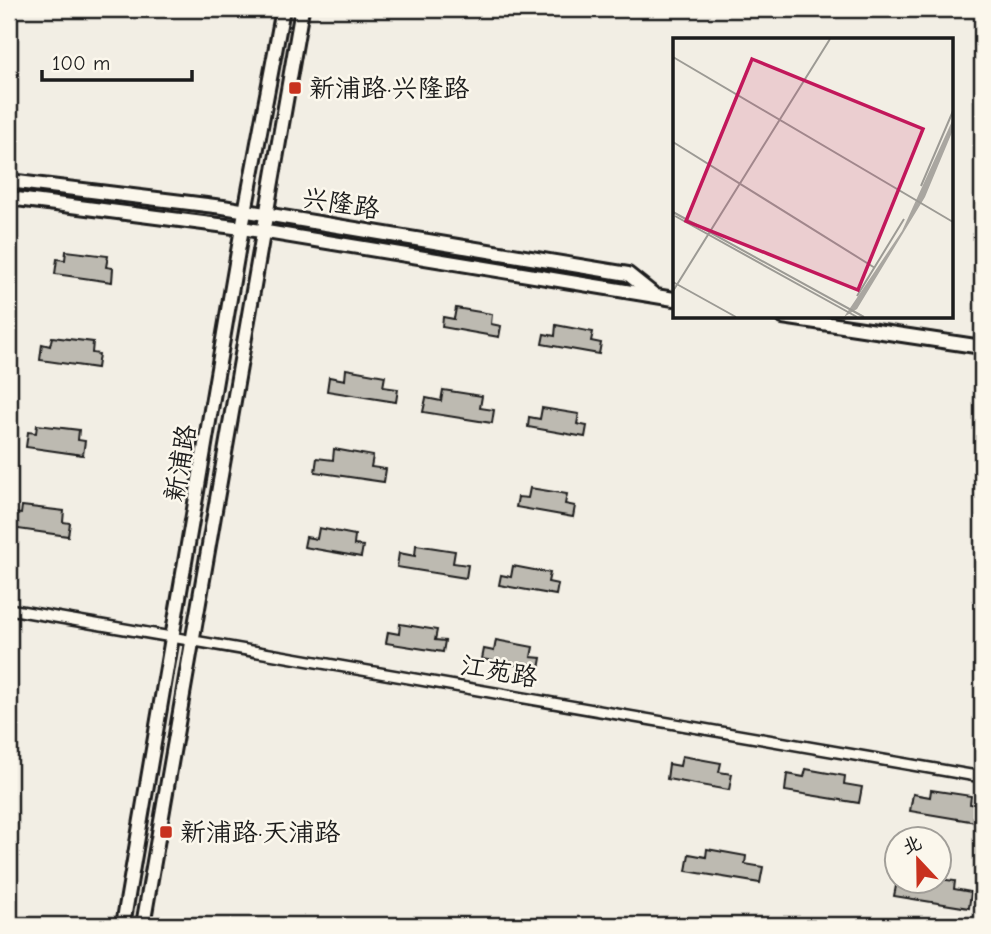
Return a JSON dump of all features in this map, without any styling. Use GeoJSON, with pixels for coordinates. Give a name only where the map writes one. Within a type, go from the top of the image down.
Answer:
{"type":"FeatureCollection","features":[{"type":"Feature","properties":{"kind":"main road","name":"新浦路"},"geometry":{"type":"LineString","coordinates":[[122,925],[242,228],[283,9]]}},
{"type":"Feature","properties":{"kind":"main road","name":"新浦路"},"geometry":{"type":"LineString","coordinates":[[143,925],[302,9]]}},
{"type":"Feature","properties":{"kind":"main road","name":"兴隆路"},"geometry":{"type":"LineString","coordinates":[[9,181],[265,214],[628,274],[656,296]]}},
{"type":"Feature","properties":{"kind":"main road","name":"兴隆路"},"geometry":{"type":"LineString","coordinates":[[9,198],[262,231],[673,299]]}},
{"type":"Feature","properties":{"kind":"main road"},"geometry":{"type":"LineString","coordinates":[[790,318],[982,347]]}},
{"type":"Feature","properties":{"kind":"street","name":"江苑路"},"geometry":{"type":"LineString","coordinates":[[9,609],[982,777]]}},
{"type":"Feature","properties":{"kind":"building"},"geometry":{"type":"Polygon","coordinates":[[[66,251],[108,256],[106,267],[113,268],[112,282],[55,274],[57,259],[65,260],[66,251]]]}},
{"type":"Feature","properties":{"kind":"building"},"geometry":{"type":"Polygon","coordinates":[[[456,308],[492,314],[491,324],[501,326],[499,337],[442,327],[443,317],[454,319],[456,308]]]}},
{"type":"Feature","properties":{"kind":"building"},"geometry":{"type":"Polygon","coordinates":[[[556,325],[593,332],[591,341],[601,343],[599,354],[542,344],[544,334],[555,336],[556,325]]]}},
{"type":"Feature","properties":{"kind":"building"},"geometry":{"type":"Polygon","coordinates":[[[52,337],[93,342],[92,353],[99,354],[97,368],[40,360],[42,344],[50,346],[52,337]]]}},
{"type":"Feature","properties":{"kind":"building"},"geometry":{"type":"Polygon","coordinates":[[[346,369],[385,376],[383,387],[398,389],[396,402],[327,391],[329,377],[345,380],[346,369]]]}},
{"type":"Feature","properties":{"kind":"building"},"geometry":{"type":"Polygon","coordinates":[[[443,390],[482,396],[480,408],[494,410],[492,423],[423,412],[426,398],[441,401],[443,390]]]}},
{"type":"Feature","properties":{"kind":"building"},"geometry":{"type":"Polygon","coordinates":[[[542,408],[579,414],[577,424],[587,426],[585,437],[528,427],[529,417],[540,419],[542,408]]]}},
{"type":"Feature","properties":{"kind":"building"},"geometry":{"type":"Polygon","coordinates":[[[37,425],[79,430],[78,440],[85,441],[83,455],[26,447],[28,432],[36,433],[37,425]]]}},
{"type":"Feature","properties":{"kind":"building"},"geometry":{"type":"Polygon","coordinates":[[[334,449],[373,456],[371,467],[386,469],[384,482],[315,472],[317,458],[333,460],[334,449]]]}},
{"type":"Feature","properties":{"kind":"building"},"geometry":{"type":"Polygon","coordinates":[[[530,488],[567,494],[565,504],[575,506],[573,517],[516,507],[518,497],[528,498],[530,488]]]}},
{"type":"Feature","properties":{"kind":"building"},"geometry":{"type":"Polygon","coordinates":[[[22,506],[64,511],[63,522],[70,523],[68,536],[11,528],[13,513],[21,514],[22,506]]]}},
{"type":"Feature","properties":{"kind":"building"},"geometry":{"type":"Polygon","coordinates":[[[319,528],[355,535],[354,545],[363,546],[361,557],[304,547],[306,537],[317,539],[319,528]]]}},
{"type":"Feature","properties":{"kind":"building"},"geometry":{"type":"Polygon","coordinates":[[[416,545],[455,551],[453,563],[468,565],[466,578],[397,567],[399,553],[415,556],[416,545]]]}},
{"type":"Feature","properties":{"kind":"building"},"geometry":{"type":"Polygon","coordinates":[[[513,566],[550,573],[548,582],[558,584],[556,595],[499,585],[501,575],[511,577],[513,566]]]}},
{"type":"Feature","properties":{"kind":"building"},"geometry":{"type":"Polygon","coordinates":[[[400,624],[437,630],[435,640],[445,641],[443,652],[386,643],[388,632],[399,634],[400,624]]]}},
{"type":"Feature","properties":{"kind":"building"},"geometry":{"type":"Polygon","coordinates":[[[496,640],[533,647],[531,657],[541,658],[539,669],[482,659],[484,649],[494,651],[496,640]]]}},
{"type":"Feature","properties":{"kind":"building"},"geometry":{"type":"Polygon","coordinates":[[[682,756],[721,763],[719,772],[732,774],[729,790],[667,779],[669,764],[680,766],[682,756]]]}},
{"type":"Feature","properties":{"kind":"building"},"geometry":{"type":"Polygon","coordinates":[[[806,769],[845,776],[844,784],[862,787],[859,803],[785,791],[787,774],[804,777],[806,769]]]}},
{"type":"Feature","properties":{"kind":"building"},"geometry":{"type":"Polygon","coordinates":[[[931,790],[971,796],[970,804],[982,806],[982,823],[910,811],[913,794],[930,797],[931,790]]]}},
{"type":"Feature","properties":{"kind":"building"},"geometry":{"type":"Polygon","coordinates":[[[707,849],[746,856],[745,864],[763,867],[760,883],[686,871],[689,854],[706,857],[707,849]]]}},
{"type":"Feature","properties":{"kind":"building"},"geometry":{"type":"Polygon","coordinates":[[[953,881],[954,889],[971,892],[969,908],[894,896],[953,895],[953,881]]]}},
{"type":"Feature","properties":{"kind":"place","name":"新浦路·兴隆路"},"geometry":{"type":"Point","coordinates":[295,88]}},
{"type":"Feature","properties":{"kind":"place","name":"新浦路·天浦路"},"geometry":{"type":"Point","coordinates":[166,832]}}]}
